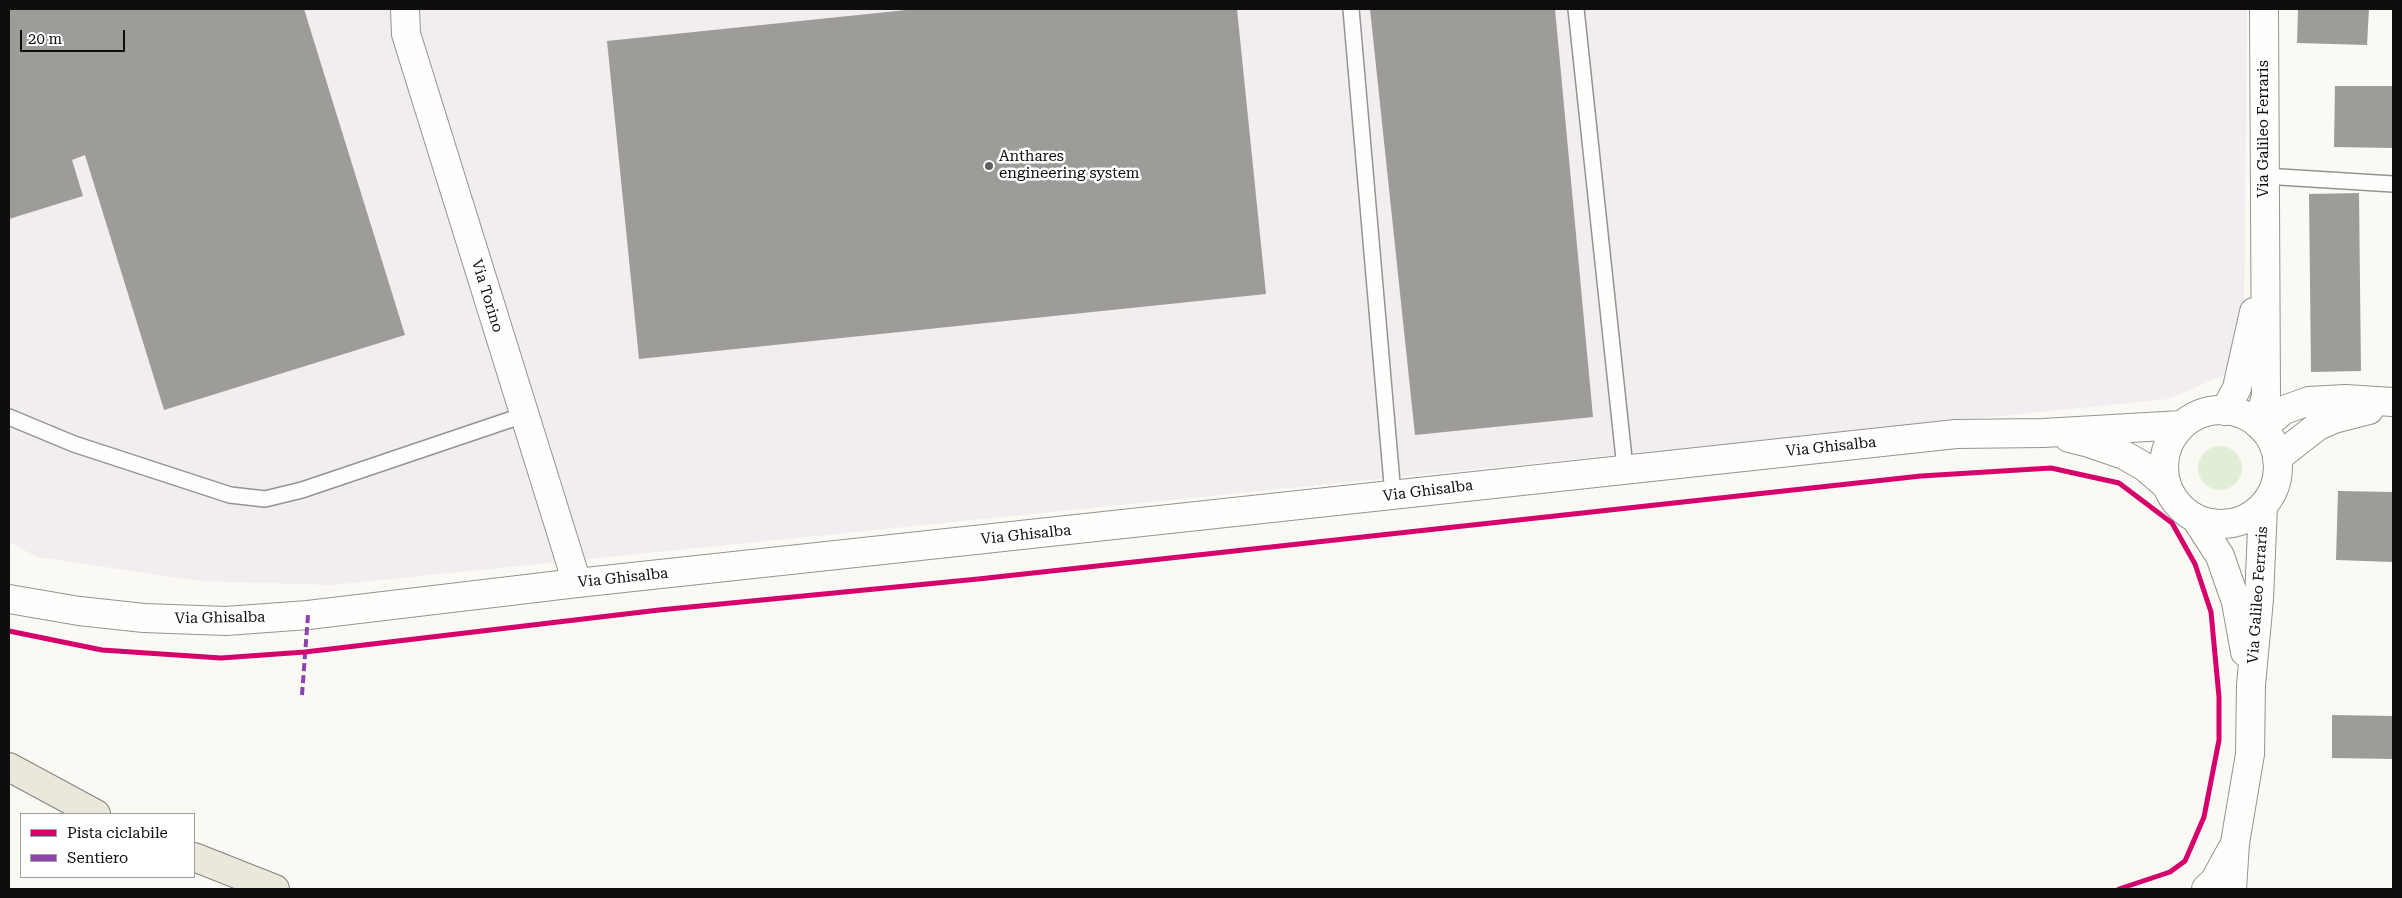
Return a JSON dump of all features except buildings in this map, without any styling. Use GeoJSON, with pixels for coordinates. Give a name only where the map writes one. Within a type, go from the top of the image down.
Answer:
{"type":"FeatureCollection","features":[{"type":"Feature","properties":{"kind":"main road"},"geometry":{"type":"LineString","coordinates":[[9,766],[94,813]]}},
{"type":"Feature","properties":{"kind":"main road"},"geometry":{"type":"LineString","coordinates":[[195,856],[275,889]]}},
{"type":"Feature","properties":{"kind":"street","name":"Via Torino"},"geometry":{"type":"LineString","coordinates":[[405,9],[406,34],[577,582]]}},
{"type":"Feature","properties":{"kind":"street","name":"Via Galileo Ferraris"},"geometry":{"type":"LineString","coordinates":[[2260,426],[2266,396],[2264,9]]}},
{"type":"Feature","properties":{"kind":"street","name":"Via Galileo Ferraris"},"geometry":{"type":"LineString","coordinates":[[2225,411],[2236,388],[2247,347],[2266,249]]}},
{"type":"Feature","properties":{"kind":"street"},"geometry":{"type":"LineString","coordinates":[[2260,426],[2284,410],[2309,401],[2346,399],[2393,404]]}},
{"type":"Feature","properties":{"kind":"street"},"geometry":{"type":"LineString","coordinates":[[2277,458],[2318,426],[2356,412],[2393,404]]}},
{"type":"Feature","properties":{"kind":"street"},"geometry":{"type":"LineString","coordinates":[[2210,411],[2225,411],[2248,417],[2260,426],[2269,437],[2277,458],[2277,475],[2272,491],[2263,506],[2249,517],[2232,523],[2214,524],[2196,520],[2183,511],[2173,500],[2166,485],[2164,473],[2167,447],[2182,426],[2195,416],[2210,411]]}},
{"type":"Feature","properties":{"kind":"street","name":"Via Ghisalba"},"geometry":{"type":"LineString","coordinates":[[9,599],[79,611],[144,618],[226,621],[308,615],[577,582],[1393,495],[1625,468],[1956,434],[2043,433],[2182,426]]}},
{"type":"Feature","properties":{"kind":"street","name":"Via Ghisalba"},"geometry":{"type":"LineString","coordinates":[[2043,433],[2089,442],[2124,455],[2146,467],[2166,485]]}},
{"type":"Feature","properties":{"kind":"street","name":"Via Galileo Ferraris"},"geometry":{"type":"LineString","coordinates":[[2232,889],[2235,843],[2250,754],[2251,685],[2259,599],[2263,506]]}},
{"type":"Feature","properties":{"kind":"street","name":"Via Galileo Ferraris"},"geometry":{"type":"LineString","coordinates":[[2196,520],[2220,556],[2236,602],[2251,685]]}},
{"type":"Feature","properties":{"kind":"street","name":"Via Galileo Ferraris"},"geometry":{"type":"LineString","coordinates":[[2206,889],[2227,860],[2235,843]]}},
{"type":"Feature","properties":{"kind":"lane"},"geometry":{"type":"LineString","coordinates":[[1351,9],[1393,495]]}},
{"type":"Feature","properties":{"kind":"lane"},"geometry":{"type":"LineString","coordinates":[[1576,9],[1625,468]]}},
{"type":"Feature","properties":{"kind":"lane"},"geometry":{"type":"LineString","coordinates":[[2264,176],[2393,184]]}},
{"type":"Feature","properties":{"kind":"lane"},"geometry":{"type":"LineString","coordinates":[[9,417],[74,444],[230,495],[265,499],[302,490],[524,415]]}},
{"type":"Feature","properties":{"kind":"shaded area"},"geometry":{"type":"Polygon","coordinates":[[[9,9],[2247,9],[2244,322],[2224,375],[2168,399],[332,585],[200,581],[37,557],[9,542],[9,9]]]}},
{"type":"Feature","properties":{"kind":"green space"},"geometry":{"type":"Polygon","coordinates":[[[2224,446],[2236,452],[2241,459],[2241,477],[2236,484],[2229,489],[2216,490],[2208,487],[2201,480],[2198,464],[2201,456],[2208,449],[2224,446]]]}},
{"type":"Feature","properties":{"kind":"marked path"},"geometry":{"type":"LineString","coordinates":[[302,695],[308,615]]}},
{"type":"Feature","properties":{"kind":"cycle path"},"geometry":{"type":"LineString","coordinates":[[9,631],[102,650],[221,658],[305,652],[659,610],[978,579],[1921,476],[2051,468],[2119,483],[2172,523],[2195,564],[2211,612],[2219,697],[2219,740],[2204,817],[2185,861],[2170,872],[2119,889]]}},
{"type":"Feature","properties":{"kind":"place","name":"Anthares engineering system"},"geometry":{"type":"Point","coordinates":[989,166]}}]}
